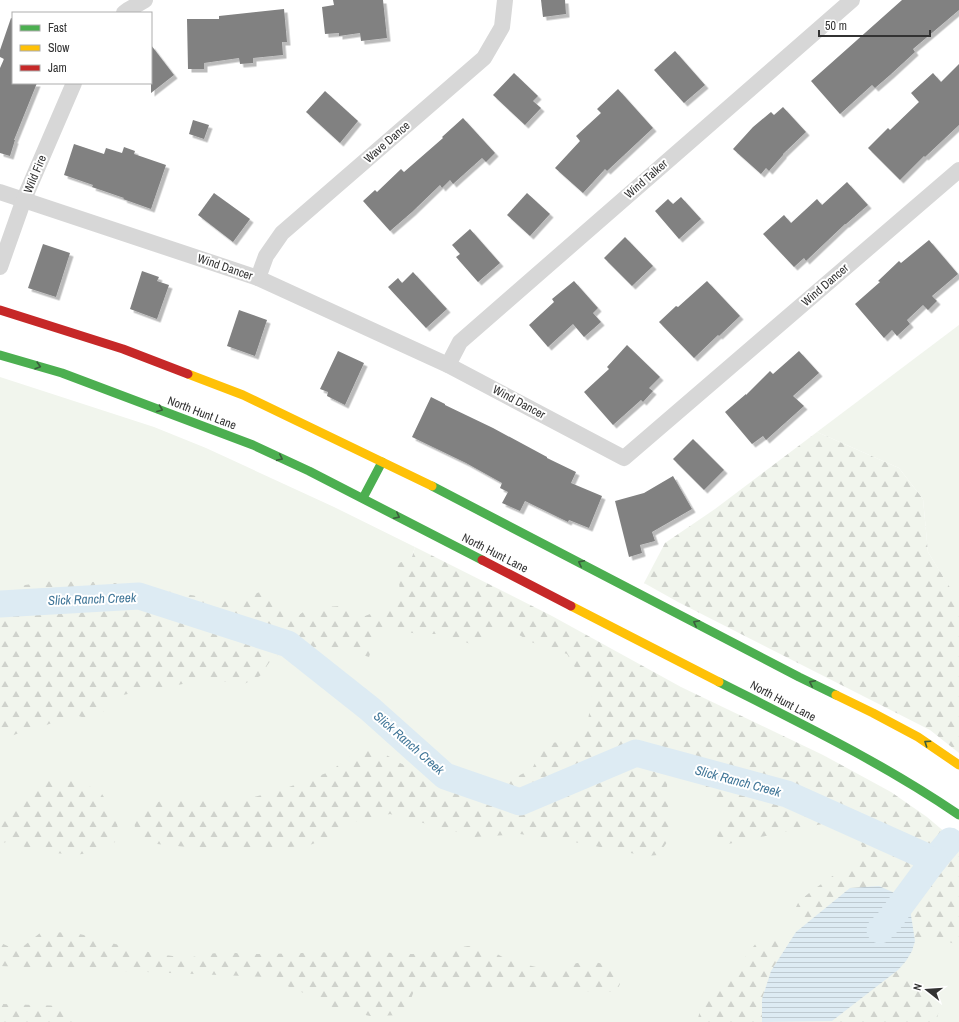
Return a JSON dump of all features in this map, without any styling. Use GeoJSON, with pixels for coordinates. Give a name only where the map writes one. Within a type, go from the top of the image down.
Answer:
{"type":"FeatureCollection","features":[{"type":"Feature","properties":{"kind":"main road"},"geometry":{"type":"LineString","coordinates":[[0,310],[122,349],[243,395],[422,481],[799,677],[880,716],[918,737],[959,765]]}},
{"type":"Feature","properties":{"kind":"main road","name":"North Hunt Lane"},"geometry":{"type":"LineString","coordinates":[[0,355],[62,373],[238,440],[309,471],[886,769],[959,815]]}},
{"type":"Feature","properties":{"kind":"main road"},"geometry":{"type":"LineString","coordinates":[[363,498],[382,462]]}},
{"type":"Feature","properties":{"kind":"street"},"geometry":{"type":"LineString","coordinates":[[125,12],[145,0]]}},
{"type":"Feature","properties":{"kind":"street","name":"Wave Dance"},"geometry":{"type":"LineString","coordinates":[[258,278],[266,256],[282,233],[484,58],[502,27],[505,0]]}},
{"type":"Feature","properties":{"kind":"street","name":"Wind Talker"},"geometry":{"type":"LineString","coordinates":[[448,365],[460,342],[852,0]]}},
{"type":"Feature","properties":{"kind":"street","name":"Wild Fire"},"geometry":{"type":"LineString","coordinates":[[0,267],[24,199],[74,84]]}},
{"type":"Feature","properties":{"kind":"street","name":"Wind Dancer"},"geometry":{"type":"LineString","coordinates":[[0,192],[258,278],[448,365],[624,458],[959,170]]}},
{"type":"Feature","properties":{"kind":"green space"},"geometry":{"type":"Polygon","coordinates":[[[959,325],[959,600],[957,600],[928,552],[923,499],[899,468],[817,432],[959,325]]]}},
{"type":"Feature","properties":{"kind":"green space"},"geometry":{"type":"Polygon","coordinates":[[[0,377],[154,427],[206,448],[334,507],[415,547],[412,556],[959,856],[959,1022],[0,1022],[0,377]]]}},
{"type":"Feature","properties":{"kind":"green space"},"geometry":{"type":"Polygon","coordinates":[[[817,432],[899,468],[923,499],[928,552],[959,600],[959,753],[930,730],[678,602],[644,583],[665,543],[715,509],[817,432]]]}},
{"type":"Feature","properties":{"kind":"green space"},"geometry":{"type":"Polygon","coordinates":[[[415,547],[552,616],[681,687],[823,755],[891,792],[927,817],[959,844],[959,945],[938,939],[915,941],[910,909],[850,888],[807,923],[793,913],[799,901],[831,877],[859,860],[862,846],[849,830],[822,824],[728,844],[714,834],[725,815],[714,795],[685,773],[671,768],[667,783],[670,838],[658,855],[646,856],[574,842],[520,834],[475,837],[390,814],[359,820],[323,840],[307,846],[271,848],[197,848],[157,844],[136,833],[134,822],[140,811],[160,801],[246,799],[281,790],[329,772],[359,750],[376,749],[402,764],[439,778],[514,778],[532,769],[545,743],[565,742],[587,726],[592,696],[567,654],[531,642],[496,621],[492,636],[478,647],[445,634],[418,634],[391,629],[378,629],[369,657],[347,650],[321,648],[290,650],[273,657],[260,676],[242,685],[210,679],[117,696],[103,712],[88,719],[69,713],[60,720],[0,740],[0,590],[51,581],[134,584],[203,597],[237,600],[260,592],[275,596],[296,617],[309,608],[341,606],[352,612],[365,616],[383,609],[400,596],[399,581],[395,565],[412,557],[415,547]]]}},
{"type":"Feature","properties":{"kind":"green space"},"geometry":{"type":"Polygon","coordinates":[[[60,779],[84,783],[102,794],[114,813],[118,828],[115,842],[99,851],[76,855],[45,852],[6,842],[0,844],[0,814],[7,812],[23,795],[41,782],[60,779]]]}},
{"type":"Feature","properties":{"kind":"green space"},"geometry":{"type":"Polygon","coordinates":[[[71,932],[157,954],[188,958],[227,952],[267,954],[368,950],[396,954],[420,954],[468,946],[488,949],[508,960],[540,968],[556,969],[571,964],[590,961],[608,965],[616,973],[620,984],[616,992],[415,988],[405,1015],[370,1016],[325,1005],[306,994],[266,977],[0,966],[0,940],[1,943],[14,949],[25,945],[40,933],[71,932]]]}},
{"type":"Feature","properties":{"kind":"green space"},"geometry":{"type":"Polygon","coordinates":[[[761,937],[789,942],[771,971],[762,999],[762,1022],[697,1022],[705,992],[733,972],[761,937]]]}},
{"type":"Feature","properties":{"kind":"green space"},"geometry":{"type":"Polygon","coordinates":[[[898,970],[909,980],[942,999],[936,1022],[830,1022],[832,1021],[898,970]]]}},
{"type":"Feature","properties":{"kind":"green space"},"geometry":{"type":"Polygon","coordinates":[[[3,1004],[66,1006],[72,1022],[0,1022],[0,1010],[3,1004]]]}},
{"type":"Feature","properties":{"kind":"shaded area"},"geometry":{"type":"Polygon","coordinates":[[[879,886],[899,895],[910,909],[915,941],[912,951],[906,961],[898,970],[832,1021],[762,1022],[762,999],[771,971],[796,932],[850,888],[879,886]]]}},
{"type":"Feature","properties":{"kind":"building"},"geometry":{"type":"Polygon","coordinates":[[[333,0],[383,0],[387,38],[361,41],[360,33],[339,36],[339,33],[325,34],[322,7],[334,5],[333,0]]]}},
{"type":"Feature","properties":{"kind":"building"},"geometry":{"type":"Polygon","coordinates":[[[541,0],[565,0],[566,14],[543,17],[541,0]]]}},
{"type":"Feature","properties":{"kind":"building"},"geometry":{"type":"Polygon","coordinates":[[[902,0],[959,0],[959,10],[913,49],[915,52],[890,75],[875,88],[872,85],[840,114],[811,81],[902,0]]]}},
{"type":"Feature","properties":{"kind":"building"},"geometry":{"type":"Polygon","coordinates":[[[284,9],[287,42],[282,42],[283,55],[253,58],[253,63],[240,64],[239,58],[204,63],[204,69],[188,69],[187,19],[219,19],[219,16],[284,9]]]}},
{"type":"Feature","properties":{"kind":"building"},"geometry":{"type":"Polygon","coordinates":[[[11,18],[12,84],[37,84],[14,140],[10,156],[0,153],[0,68],[4,59],[0,57],[0,50],[11,18]]]}},
{"type":"Feature","properties":{"kind":"building"},"geometry":{"type":"Polygon","coordinates":[[[152,46],[174,75],[151,93],[152,84],[152,46]]]}},
{"type":"Feature","properties":{"kind":"building"},"geometry":{"type":"Polygon","coordinates":[[[675,51],[705,85],[684,103],[654,70],[675,51]]]}},
{"type":"Feature","properties":{"kind":"building"},"geometry":{"type":"Polygon","coordinates":[[[959,64],[959,125],[900,180],[868,148],[888,128],[890,130],[919,102],[911,93],[933,73],[941,82],[959,64]]]}},
{"type":"Feature","properties":{"kind":"building"},"geometry":{"type":"Polygon","coordinates":[[[514,73],[538,96],[533,101],[541,108],[525,125],[493,95],[514,73]]]}},
{"type":"Feature","properties":{"kind":"building"},"geometry":{"type":"Polygon","coordinates":[[[618,89],[653,128],[607,171],[605,169],[583,193],[555,168],[580,141],[576,136],[601,113],[597,109],[618,89]]]}},
{"type":"Feature","properties":{"kind":"building"},"geometry":{"type":"Polygon","coordinates":[[[325,91],[358,121],[340,143],[306,112],[325,91]]]}},
{"type":"Feature","properties":{"kind":"building"},"geometry":{"type":"Polygon","coordinates":[[[783,107],[806,132],[783,154],[769,171],[766,168],[761,174],[733,149],[753,127],[771,112],[774,115],[783,107]]]}},
{"type":"Feature","properties":{"kind":"building"},"geometry":{"type":"Polygon","coordinates":[[[463,118],[495,153],[486,162],[482,158],[453,184],[450,180],[442,188],[440,185],[390,231],[363,201],[375,190],[377,192],[401,169],[404,172],[443,138],[442,137],[463,118]]]}},
{"type":"Feature","properties":{"kind":"building"},"geometry":{"type":"Polygon","coordinates":[[[193,120],[209,125],[204,139],[189,134],[193,120]]]}},
{"type":"Feature","properties":{"kind":"building"},"geometry":{"type":"Polygon","coordinates":[[[74,144],[104,154],[106,148],[122,153],[124,147],[135,151],[134,154],[166,165],[151,209],[92,187],[93,185],[64,175],[74,144]]]}},
{"type":"Feature","properties":{"kind":"building"},"geometry":{"type":"Polygon","coordinates":[[[847,182],[868,205],[845,224],[806,261],[804,258],[794,267],[763,234],[784,215],[791,223],[817,199],[822,205],[847,182]]]}},
{"type":"Feature","properties":{"kind":"building"},"geometry":{"type":"Polygon","coordinates":[[[214,193],[250,219],[233,242],[198,215],[214,193]]]}},
{"type":"Feature","properties":{"kind":"building"},"geometry":{"type":"Polygon","coordinates":[[[527,193],[550,214],[530,236],[507,215],[527,193]]]}},
{"type":"Feature","properties":{"kind":"building"},"geometry":{"type":"Polygon","coordinates":[[[681,197],[701,219],[679,239],[655,211],[668,199],[673,204],[681,197]]]}},
{"type":"Feature","properties":{"kind":"building"},"geometry":{"type":"Polygon","coordinates":[[[470,229],[500,263],[478,282],[456,257],[460,254],[452,245],[470,229]]]}},
{"type":"Feature","properties":{"kind":"building"},"geometry":{"type":"Polygon","coordinates":[[[625,237],[653,266],[632,286],[604,258],[625,237]]]}},
{"type":"Feature","properties":{"kind":"building"},"geometry":{"type":"Polygon","coordinates":[[[929,240],[958,274],[932,296],[937,301],[928,310],[923,305],[907,320],[910,324],[897,336],[892,330],[884,338],[855,304],[880,282],[878,281],[899,261],[901,263],[929,240]]]}},
{"type":"Feature","properties":{"kind":"building"},"geometry":{"type":"Polygon","coordinates":[[[43,244],[70,253],[56,297],[28,288],[43,244]]]}},
{"type":"Feature","properties":{"kind":"building"},"geometry":{"type":"Polygon","coordinates":[[[142,271],[159,277],[157,281],[169,285],[157,319],[130,309],[142,271]]]}},
{"type":"Feature","properties":{"kind":"building"},"geometry":{"type":"Polygon","coordinates":[[[413,272],[447,309],[426,328],[388,287],[398,278],[402,283],[413,272]]]}},
{"type":"Feature","properties":{"kind":"building"},"geometry":{"type":"Polygon","coordinates":[[[574,281],[598,308],[593,313],[601,322],[584,337],[573,324],[548,347],[529,325],[554,302],[552,299],[574,281]]]}},
{"type":"Feature","properties":{"kind":"building"},"geometry":{"type":"Polygon","coordinates":[[[707,281],[740,316],[694,358],[659,322],[707,281]]]}},
{"type":"Feature","properties":{"kind":"building"},"geometry":{"type":"Polygon","coordinates":[[[239,310],[267,320],[255,356],[227,346],[239,310]]]}},
{"type":"Feature","properties":{"kind":"building"},"geometry":{"type":"Polygon","coordinates":[[[627,345],[660,377],[649,388],[653,391],[643,402],[641,400],[613,425],[584,392],[609,369],[607,367],[627,345]]]}},
{"type":"Feature","properties":{"kind":"building"},"geometry":{"type":"Polygon","coordinates":[[[338,351],[364,363],[345,405],[327,396],[328,392],[320,389],[338,351]]]}},
{"type":"Feature","properties":{"kind":"building"},"geometry":{"type":"Polygon","coordinates":[[[799,351],[819,373],[793,396],[804,406],[766,440],[763,436],[752,444],[725,412],[746,395],[770,371],[773,374],[799,351]]]}},
{"type":"Feature","properties":{"kind":"building"},"geometry":{"type":"Polygon","coordinates":[[[431,397],[576,472],[571,483],[602,496],[589,528],[569,520],[568,522],[525,501],[520,511],[502,503],[508,492],[500,488],[502,483],[466,463],[412,437],[431,397]]]}},
{"type":"Feature","properties":{"kind":"building"},"geometry":{"type":"Polygon","coordinates":[[[693,439],[724,470],[704,490],[673,459],[693,439]]]}},
{"type":"Feature","properties":{"kind":"building"},"geometry":{"type":"Polygon","coordinates":[[[673,476],[692,509],[652,532],[655,541],[640,545],[642,553],[629,557],[615,501],[644,493],[673,476]]]}},
{"type":"Feature","properties":{"kind":"waterway","name":"Slick Ranch Creek"},"geometry":{"type":"LineString","coordinates":[[0,604],[139,596],[288,644],[370,709],[445,776],[520,802],[636,753],[787,794],[934,860],[950,841]]}},
{"type":"Feature","properties":{"kind":"waterway"},"geometry":{"type":"LineString","coordinates":[[880,930],[889,921],[934,860]]}},
{"type":"Feature","properties":{"kind":"traffic: fast"},"geometry":{"type":"LineString","coordinates":[[0,355],[62,373],[253,445],[309,471],[482,560]]}},
{"type":"Feature","properties":{"kind":"traffic: fast"},"geometry":{"type":"LineString","coordinates":[[363,498],[382,462]]}},
{"type":"Feature","properties":{"kind":"traffic: fast"},"geometry":{"type":"LineString","coordinates":[[432,486],[836,695]]}},
{"type":"Feature","properties":{"kind":"traffic: fast"},"geometry":{"type":"LineString","coordinates":[[719,682],[871,761],[901,778],[959,815]]}},
{"type":"Feature","properties":{"kind":"traffic: slow"},"geometry":{"type":"LineString","coordinates":[[188,374],[243,395],[432,486]]}},
{"type":"Feature","properties":{"kind":"traffic: slow"},"geometry":{"type":"LineString","coordinates":[[571,606],[719,682]]}},
{"type":"Feature","properties":{"kind":"traffic: slow"},"geometry":{"type":"LineString","coordinates":[[836,695],[918,737],[959,765]]}},
{"type":"Feature","properties":{"kind":"traffic: jam"},"geometry":{"type":"LineString","coordinates":[[0,310],[123,349],[188,374]]}},
{"type":"Feature","properties":{"kind":"traffic: jam"},"geometry":{"type":"LineString","coordinates":[[482,560],[571,606]]}}]}
